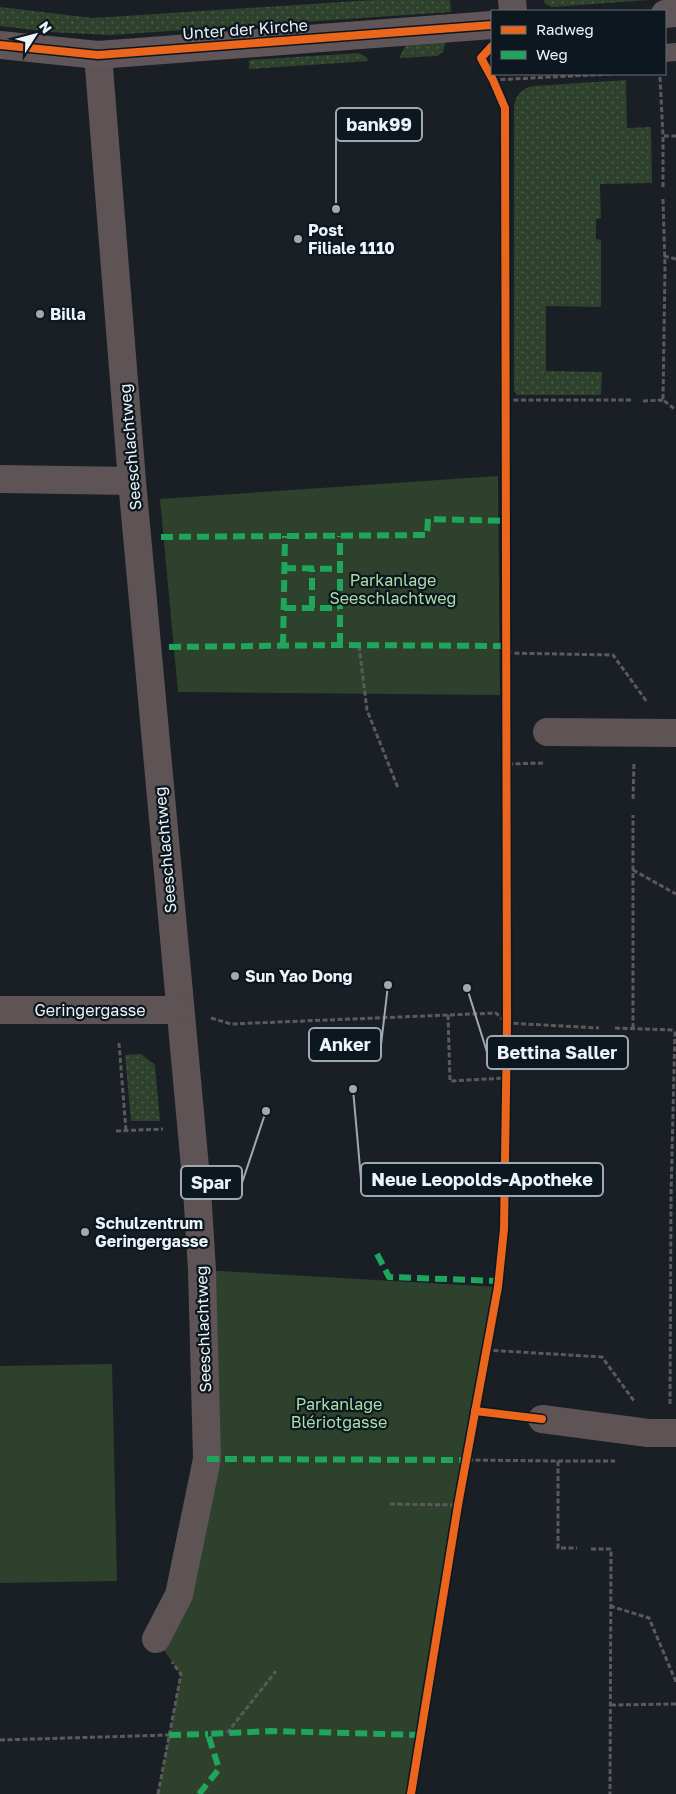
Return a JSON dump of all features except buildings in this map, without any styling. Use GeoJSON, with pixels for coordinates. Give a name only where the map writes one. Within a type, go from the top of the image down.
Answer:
{"type":"FeatureCollection","features":[{"type":"Feature","properties":{"kind":"main road","name":"Unter der Kirche"},"geometry":{"type":"LineString","coordinates":[[0,45],[98,54],[491,25]]}},
{"type":"Feature","properties":{"kind":"street","name":"Seeschlachtweg"},"geometry":{"type":"LineString","coordinates":[[98,54],[132,481],[191,1013],[197,1189],[202,1270],[207,1459],[179,1595],[156,1639]]}},
{"type":"Feature","properties":{"kind":"street"},"geometry":{"type":"LineString","coordinates":[[0,479],[132,481]]}},
{"type":"Feature","properties":{"kind":"street"},"geometry":{"type":"LineString","coordinates":[[547,732],[676,733]]}},
{"type":"Feature","properties":{"kind":"street","name":"Geringergasse"},"geometry":{"type":"LineString","coordinates":[[0,1010],[191,1013]]}},
{"type":"Feature","properties":{"kind":"street"},"geometry":{"type":"LineString","coordinates":[[542,1419],[648,1433],[673,1422]]}},
{"type":"Feature","properties":{"kind":"path"},"geometry":{"type":"LineString","coordinates":[[493,80],[592,75]]}},
{"type":"Feature","properties":{"kind":"path"},"geometry":{"type":"LineString","coordinates":[[660,75],[663,187]]}},
{"type":"Feature","properties":{"kind":"path"},"geometry":{"type":"LineString","coordinates":[[663,136],[676,136]]}},
{"type":"Feature","properties":{"kind":"path"},"geometry":{"type":"LineString","coordinates":[[663,199],[663,400]]}},
{"type":"Feature","properties":{"kind":"path"},"geometry":{"type":"LineString","coordinates":[[664,256],[676,259]]}},
{"type":"Feature","properties":{"kind":"path"},"geometry":{"type":"LineString","coordinates":[[506,400],[632,400]]}},
{"type":"Feature","properties":{"kind":"path"},"geometry":{"type":"LineString","coordinates":[[643,401],[663,400],[676,410]]}},
{"type":"Feature","properties":{"kind":"path"},"geometry":{"type":"LineString","coordinates":[[359,646],[367,710],[398,788]]}},
{"type":"Feature","properties":{"kind":"path"},"geometry":{"type":"LineString","coordinates":[[507,653],[613,654],[650,706]]}},
{"type":"Feature","properties":{"kind":"path"},"geometry":{"type":"LineString","coordinates":[[633,799],[634,761]]}},
{"type":"Feature","properties":{"kind":"path"},"geometry":{"type":"LineString","coordinates":[[633,815],[633,1028]]}},
{"type":"Feature","properties":{"kind":"path"},"geometry":{"type":"LineString","coordinates":[[633,869],[676,894]]}},
{"type":"Feature","properties":{"kind":"path"},"geometry":{"type":"LineString","coordinates":[[191,1013],[231,1024],[496,1013],[507,1023],[599,1028]]}},
{"type":"Feature","properties":{"kind":"path"},"geometry":{"type":"LineString","coordinates":[[448,1015],[450,1081],[506,1078]]}},
{"type":"Feature","properties":{"kind":"path"},"geometry":{"type":"LineString","coordinates":[[615,1028],[676,1030],[675,1117],[671,1196],[673,1422]]}},
{"type":"Feature","properties":{"kind":"path"},"geometry":{"type":"LineString","coordinates":[[119,1042],[126,1131]]}},
{"type":"Feature","properties":{"kind":"path"},"geometry":{"type":"LineString","coordinates":[[116,1131],[165,1129]]}},
{"type":"Feature","properties":{"kind":"path"},"geometry":{"type":"LineString","coordinates":[[486,1350],[602,1357],[638,1406]]}},
{"type":"Feature","properties":{"kind":"path"},"geometry":{"type":"LineString","coordinates":[[468,1460],[558,1461],[558,1548],[577,1548]]}},
{"type":"Feature","properties":{"kind":"path"},"geometry":{"type":"LineString","coordinates":[[390,1504],[458,1505]]}},
{"type":"Feature","properties":{"kind":"path"},"geometry":{"type":"LineString","coordinates":[[591,1548],[611,1549],[610,1794]]}},
{"type":"Feature","properties":{"kind":"path"},"geometry":{"type":"LineString","coordinates":[[610,1606],[649,1618],[676,1682]]}},
{"type":"Feature","properties":{"kind":"path"},"geometry":{"type":"LineString","coordinates":[[156,1639],[181,1674],[158,1794]]}},
{"type":"Feature","properties":{"kind":"path"},"geometry":{"type":"LineString","coordinates":[[227,1733],[276,1671]]}},
{"type":"Feature","properties":{"kind":"path"},"geometry":{"type":"LineString","coordinates":[[610,1705],[676,1704]]}},
{"type":"Feature","properties":{"kind":"path"},"geometry":{"type":"LineString","coordinates":[[0,1740],[169,1735]]}},
{"type":"Feature","properties":{"kind":"green space"},"geometry":{"type":"Polygon","coordinates":[[[373,0],[450,0],[451,12],[110,35],[49,32],[0,26],[0,7],[93,18],[373,0]]]}},
{"type":"Feature","properties":{"kind":"green space"},"geometry":{"type":"Polygon","coordinates":[[[544,0],[649,0],[552,7],[545,4],[544,0]]]}},
{"type":"Feature","properties":{"kind":"green space"},"geometry":{"type":"Polygon","coordinates":[[[446,40],[443,52],[437,56],[399,58],[406,45],[446,40]]]}},
{"type":"Feature","properties":{"kind":"green space"},"geometry":{"type":"Polygon","coordinates":[[[359,53],[369,61],[249,69],[249,60],[359,53]]]}},
{"type":"Feature","properties":{"kind":"green space"},"geometry":{"type":"Polygon","coordinates":[[[626,80],[627,128],[651,127],[652,183],[600,184],[601,218],[596,219],[596,239],[601,240],[601,307],[546,306],[546,371],[602,372],[601,395],[517,395],[514,391],[514,105],[520,92],[533,86],[626,80]]]}},
{"type":"Feature","properties":{"kind":"green space","name":"Parkanlage Seeschlachtweg"},"geometry":{"type":"Polygon","coordinates":[[[498,476],[500,695],[178,692],[160,499],[498,476]]]}},
{"type":"Feature","properties":{"kind":"green space"},"geometry":{"type":"Polygon","coordinates":[[[141,1054],[155,1065],[160,1121],[131,1121],[125,1055],[141,1054]]]}},
{"type":"Feature","properties":{"kind":"green space","name":"Parkanlage Blériotgasse"},"geometry":{"type":"Polygon","coordinates":[[[202,1270],[498,1287],[458,1505],[411,1794],[158,1794],[181,1674],[156,1639],[207,1459],[202,1270]]]}},
{"type":"Feature","properties":{"kind":"green space"},"geometry":{"type":"Polygon","coordinates":[[[112,1364],[117,1581],[0,1583],[0,1366],[112,1364]]]}},
{"type":"Feature","properties":{"kind":"marked path"},"geometry":{"type":"LineString","coordinates":[[161,537],[427,535],[428,519],[507,521]]}},
{"type":"Feature","properties":{"kind":"marked path"},"geometry":{"type":"LineString","coordinates":[[283,646],[285,536]]}},
{"type":"Feature","properties":{"kind":"marked path"},"geometry":{"type":"LineString","coordinates":[[340,536],[340,645]]}},
{"type":"Feature","properties":{"kind":"marked path"},"geometry":{"type":"LineString","coordinates":[[284,568],[339,569]]}},
{"type":"Feature","properties":{"kind":"marked path"},"geometry":{"type":"LineString","coordinates":[[312,569],[312,608]]}},
{"type":"Feature","properties":{"kind":"marked path"},"geometry":{"type":"LineString","coordinates":[[284,608],[339,608]]}},
{"type":"Feature","properties":{"kind":"marked path"},"geometry":{"type":"LineString","coordinates":[[169,647],[507,646]]}},
{"type":"Feature","properties":{"kind":"marked path"},"geometry":{"type":"LineString","coordinates":[[377,1254],[389,1277],[499,1281]]}},
{"type":"Feature","properties":{"kind":"marked path"},"geometry":{"type":"LineString","coordinates":[[207,1459],[468,1460]]}},
{"type":"Feature","properties":{"kind":"marked path"},"geometry":{"type":"LineString","coordinates":[[199,1794],[219,1769],[208,1734],[271,1731],[421,1735]]}},
{"type":"Feature","properties":{"kind":"marked path"},"geometry":{"type":"LineString","coordinates":[[169,1735],[208,1734]]}},
{"type":"Feature","properties":{"kind":"cycle path"},"geometry":{"type":"LineString","coordinates":[[0,45],[98,55],[491,25]]}},
{"type":"Feature","properties":{"kind":"cycle path"},"geometry":{"type":"LineString","coordinates":[[411,1794],[458,1505],[498,1287],[504,1229],[507,1023],[505,108],[481,58],[491,47]]}},
{"type":"Feature","properties":{"kind":"cycle path"},"geometry":{"type":"LineString","coordinates":[[475,1411],[542,1419]]}},
{"type":"Feature","properties":{"kind":"place","name":"bank99"},"geometry":{"type":"Point","coordinates":[336,209]}},
{"type":"Feature","properties":{"kind":"place","name":"Post Filiale 1110"},"geometry":{"type":"Point","coordinates":[298,239]}},
{"type":"Feature","properties":{"kind":"place","name":"Billa"},"geometry":{"type":"Point","coordinates":[40,314]}},
{"type":"Feature","properties":{"kind":"place","name":"Sun Yao Dong"},"geometry":{"type":"Point","coordinates":[235,976]}},
{"type":"Feature","properties":{"kind":"place","name":"Anker"},"geometry":{"type":"Point","coordinates":[388,985]}},
{"type":"Feature","properties":{"kind":"place","name":"Bettina Saller"},"geometry":{"type":"Point","coordinates":[467,988]}},
{"type":"Feature","properties":{"kind":"place","name":"Neue Leopolds-Apotheke"},"geometry":{"type":"Point","coordinates":[353,1089]}},
{"type":"Feature","properties":{"kind":"place","name":"Spar"},"geometry":{"type":"Point","coordinates":[266,1111]}},
{"type":"Feature","properties":{"kind":"place","name":"Schulzentrum Geringergasse"},"geometry":{"type":"Point","coordinates":[85,1232]}}]}
